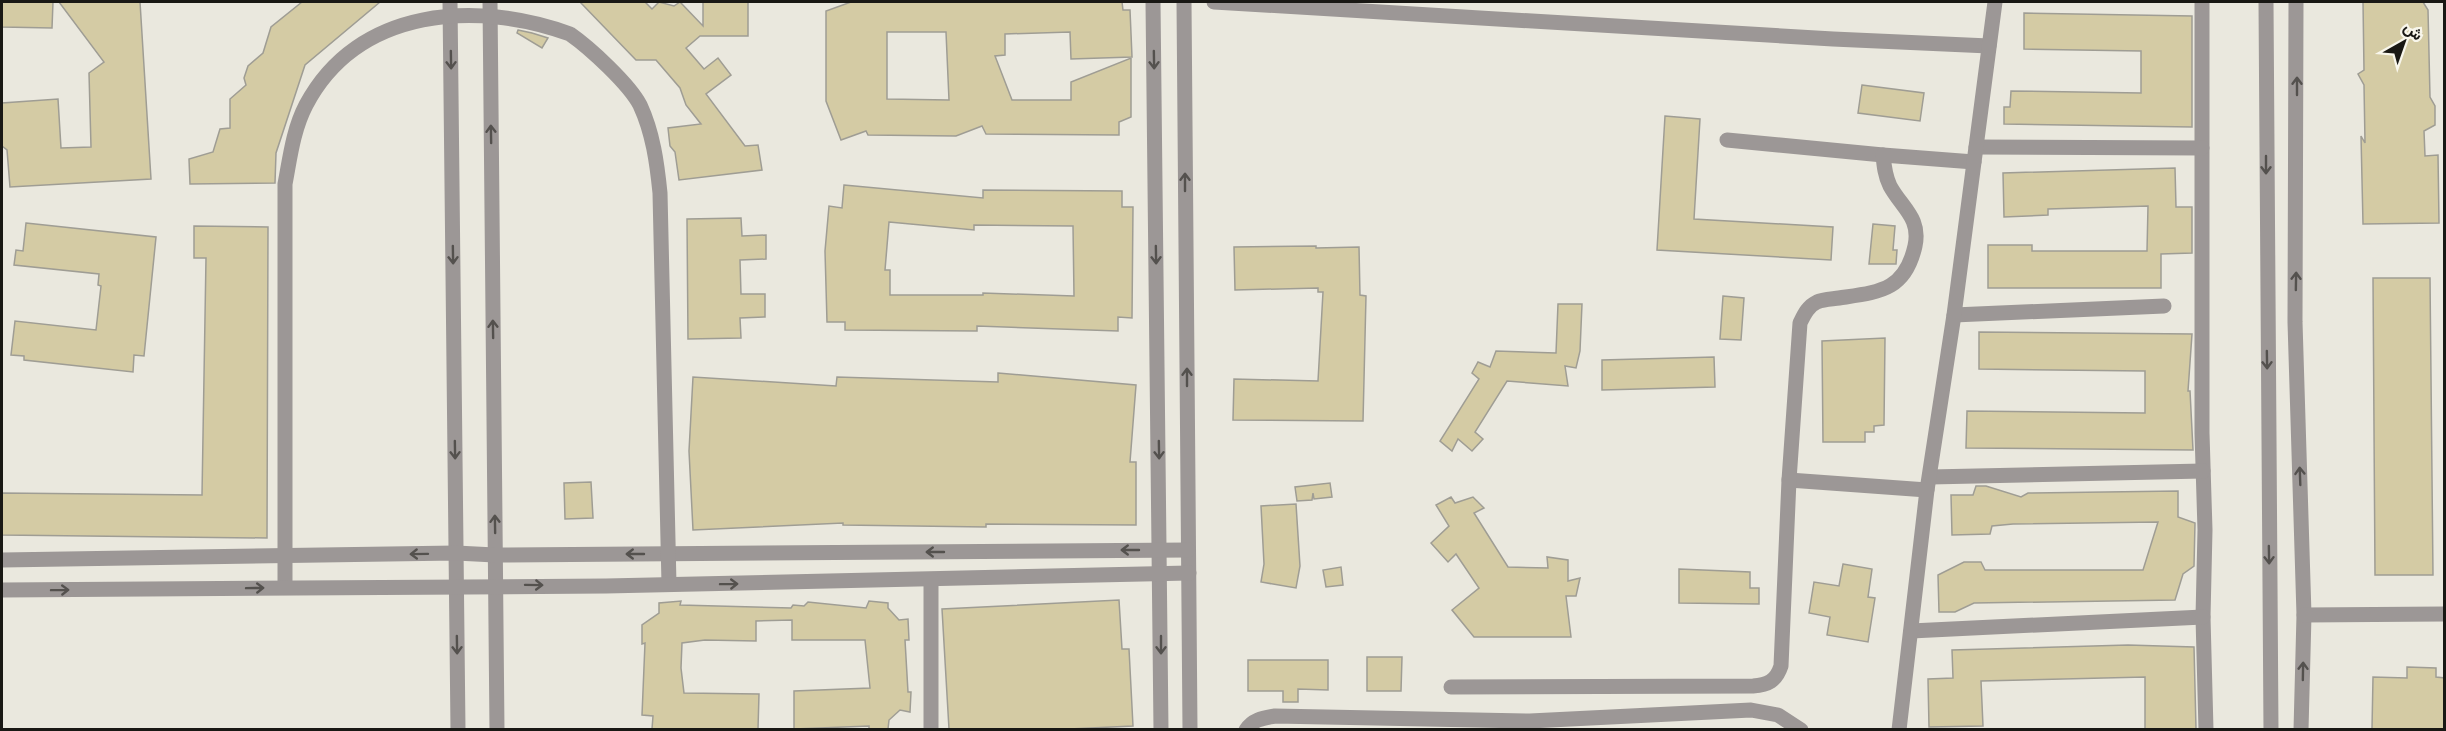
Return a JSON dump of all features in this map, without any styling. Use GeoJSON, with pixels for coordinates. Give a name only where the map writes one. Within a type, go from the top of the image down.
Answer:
{"type":"FeatureCollection","features":[{"type":"Feature","properties":{"kind":"street"},"geometry":{"type":"LineString","coordinates":[[450,2],[458,729]]}},
{"type":"Feature","properties":{"kind":"street"},"geometry":{"type":"LineString","coordinates":[[285,587],[285,184],[291,146],[306,106],[328,73],[349,52],[375,30],[409,12],[450,2],[490,2],[521,10],[556,25],[584,44],[639,103],[655,148],[660,193],[669,584]]}},
{"type":"Feature","properties":{"kind":"street"},"geometry":{"type":"LineString","coordinates":[[490,2],[497,729]]}},
{"type":"Feature","properties":{"kind":"street"},"geometry":{"type":"LineString","coordinates":[[1153,2],[1161,729]]}},
{"type":"Feature","properties":{"kind":"street"},"geometry":{"type":"LineString","coordinates":[[1184,2],[1190,729]]}},
{"type":"Feature","properties":{"kind":"street"},"geometry":{"type":"LineString","coordinates":[[1214,2],[1833,39],[1989,46]]}},
{"type":"Feature","properties":{"kind":"street"},"geometry":{"type":"LineString","coordinates":[[1899,729],[1929,483],[1954,315],[1995,2]]}},
{"type":"Feature","properties":{"kind":"street"},"geometry":{"type":"LineString","coordinates":[[2202,2],[2206,729]]}},
{"type":"Feature","properties":{"kind":"street"},"geometry":{"type":"LineString","coordinates":[[2266,2],[2266,321],[2271,729]]}},
{"type":"Feature","properties":{"kind":"street"},"geometry":{"type":"LineString","coordinates":[[2296,2],[2295,322],[2304,615],[2301,729]]}},
{"type":"Feature","properties":{"kind":"street"},"geometry":{"type":"LineString","coordinates":[[1727,140],[1974,162]]}},
{"type":"Feature","properties":{"kind":"street"},"geometry":{"type":"LineString","coordinates":[[1976,147],[2202,148]]}},
{"type":"Feature","properties":{"kind":"street"},"geometry":{"type":"LineString","coordinates":[[1451,687],[1753,686],[1766,685],[1774,680],[1781,666],[1789,480],[1800,323],[1807,310],[1817,302],[1881,291],[1900,281],[1909,266],[1916,244],[1917,225],[1885,175],[1883,154]]}},
{"type":"Feature","properties":{"kind":"street"},"geometry":{"type":"LineString","coordinates":[[1954,315],[2164,306]]}},
{"type":"Feature","properties":{"kind":"street"},"geometry":{"type":"LineString","coordinates":[[1789,480],[1929,483],[2203,471]]}},
{"type":"Feature","properties":{"kind":"street"},"geometry":{"type":"LineString","coordinates":[[2,560],[456,553],[495,555],[1188,550]]}},
{"type":"Feature","properties":{"kind":"street"},"geometry":{"type":"LineString","coordinates":[[2,590],[669,584],[1189,573]]}},
{"type":"Feature","properties":{"kind":"street"},"geometry":{"type":"LineString","coordinates":[[931,580],[931,729]]}},
{"type":"Feature","properties":{"kind":"street"},"geometry":{"type":"LineString","coordinates":[[2304,615],[2445,614]]}},
{"type":"Feature","properties":{"kind":"street"},"geometry":{"type":"LineString","coordinates":[[1911,631],[2204,617]]}},
{"type":"Feature","properties":{"kind":"street"},"geometry":{"type":"LineString","coordinates":[[1246,729],[1250,724],[1261,719],[1275,716],[1530,725],[1751,710],[1778,715],[1801,729]]}},
{"type":"Feature","properties":{"kind":"building"},"geometry":{"type":"Polygon","coordinates":[[[2,2],[53,2],[52,28],[2,27],[2,2]]]}},
{"type":"Feature","properties":{"kind":"building"},"geometry":{"type":"Polygon","coordinates":[[[59,2],[140,2],[151,179],[10,187],[7,150],[2,146],[2,103],[58,99],[61,148],[91,147],[89,73],[104,62],[59,2]]]}},
{"type":"Feature","properties":{"kind":"building"},"geometry":{"type":"Polygon","coordinates":[[[302,2],[380,2],[305,65],[276,153],[275,183],[190,184],[189,159],[213,152],[220,129],[230,128],[230,99],[246,85],[244,78],[248,66],[263,53],[271,27],[302,2]]]}},
{"type":"Feature","properties":{"kind":"building"},"geometry":{"type":"Polygon","coordinates":[[[580,2],[645,2],[652,9],[659,2],[674,6],[680,2],[703,26],[703,2],[748,2],[748,36],[700,36],[686,48],[704,69],[718,58],[731,75],[706,94],[745,146],[758,145],[762,170],[679,180],[675,152],[670,146],[668,128],[701,124],[686,105],[680,88],[656,60],[636,60],[580,2]]]}},
{"type":"Feature","properties":{"kind":"building"},"geometry":{"type":"Polygon","coordinates":[[[851,2],[1122,2],[1123,10],[1130,10],[1132,57],[1071,59],[1070,32],[1005,34],[1005,55],[995,56],[1012,100],[1071,100],[1071,82],[1131,58],[1131,117],[1119,122],[1119,135],[986,134],[982,126],[956,136],[868,135],[866,131],[841,140],[826,101],[826,11],[851,2]],[[887,32],[887,99],[949,100],[946,32],[887,32]]]}},
{"type":"Feature","properties":{"kind":"building"},"geometry":{"type":"Polygon","coordinates":[[[2363,2],[2423,2],[2428,10],[2430,97],[2435,106],[2435,125],[2424,131],[2425,156],[2438,155],[2439,223],[2363,224],[2361,136],[2365,143],[2364,85],[2358,74],[2364,70],[2363,2]]]}},
{"type":"Feature","properties":{"kind":"building"},"geometry":{"type":"Polygon","coordinates":[[[2024,13],[2192,16],[2192,127],[2004,124],[2004,107],[2010,107],[2011,91],[2141,93],[2141,51],[2024,49],[2024,13]]]}},
{"type":"Feature","properties":{"kind":"building"},"geometry":{"type":"Polygon","coordinates":[[[518,30],[548,38],[542,48],[517,33],[518,30]]]}},
{"type":"Feature","properties":{"kind":"building"},"geometry":{"type":"Polygon","coordinates":[[[1862,85],[1924,93],[1920,121],[1858,113],[1862,85]]]}},
{"type":"Feature","properties":{"kind":"building"},"geometry":{"type":"Polygon","coordinates":[[[1665,116],[1700,119],[1694,219],[1833,227],[1831,260],[1657,250],[1665,116]]]}},
{"type":"Feature","properties":{"kind":"building"},"geometry":{"type":"Polygon","coordinates":[[[2175,168],[2176,207],[2192,207],[2192,253],[2161,254],[2161,288],[1988,288],[1988,245],[2032,245],[2032,251],[2147,251],[2148,206],[2048,209],[2048,215],[2004,217],[2003,173],[2175,168]]]}},
{"type":"Feature","properties":{"kind":"building"},"geometry":{"type":"Polygon","coordinates":[[[844,185],[983,198],[983,190],[1122,191],[1122,207],[1133,207],[1132,318],[1118,317],[1118,331],[977,326],[977,331],[845,330],[845,322],[827,322],[825,251],[829,206],[842,208],[844,185]],[[889,222],[885,270],[890,270],[890,295],[983,295],[983,293],[1074,296],[1073,226],[974,225],[974,230],[889,222]]]}},
{"type":"Feature","properties":{"kind":"building"},"geometry":{"type":"Polygon","coordinates":[[[741,218],[742,236],[766,235],[766,259],[740,260],[741,294],[765,294],[765,317],[740,318],[741,338],[688,339],[687,219],[741,218]]]}},
{"type":"Feature","properties":{"kind":"building"},"geometry":{"type":"Polygon","coordinates":[[[26,223],[156,237],[144,356],[134,355],[133,372],[24,360],[24,356],[11,355],[15,321],[96,330],[101,286],[98,285],[99,274],[14,265],[16,250],[23,251],[26,223]]]}},
{"type":"Feature","properties":{"kind":"building"},"geometry":{"type":"Polygon","coordinates":[[[1873,224],[1895,226],[1893,250],[1897,250],[1896,264],[1869,264],[1873,224]]]}},
{"type":"Feature","properties":{"kind":"building"},"geometry":{"type":"Polygon","coordinates":[[[194,226],[268,227],[267,538],[2,535],[2,493],[202,495],[206,258],[194,258],[194,226]]]}},
{"type":"Feature","properties":{"kind":"building"},"geometry":{"type":"Polygon","coordinates":[[[1316,246],[1316,248],[1359,247],[1360,295],[1366,296],[1363,421],[1233,420],[1234,379],[1318,381],[1323,292],[1318,292],[1318,288],[1235,290],[1234,247],[1316,246]]]}},
{"type":"Feature","properties":{"kind":"building"},"geometry":{"type":"Polygon","coordinates":[[[2373,278],[2430,278],[2433,575],[2375,575],[2373,278]]]}},
{"type":"Feature","properties":{"kind":"building"},"geometry":{"type":"Polygon","coordinates":[[[1723,296],[1744,298],[1741,340],[1720,339],[1723,296]]]}},
{"type":"Feature","properties":{"kind":"building"},"geometry":{"type":"Polygon","coordinates":[[[1558,304],[1582,304],[1580,351],[1576,368],[1565,366],[1568,386],[1507,381],[1475,432],[1483,439],[1472,451],[1458,439],[1452,451],[1440,441],[1479,379],[1472,373],[1478,362],[1490,367],[1496,351],[1556,353],[1558,304]]]}},
{"type":"Feature","properties":{"kind":"building"},"geometry":{"type":"Polygon","coordinates":[[[1979,332],[2192,334],[2188,391],[2190,391],[2193,450],[1966,448],[1967,411],[2145,413],[2145,371],[1979,369],[1979,332]]]}},
{"type":"Feature","properties":{"kind":"building"},"geometry":{"type":"Polygon","coordinates":[[[1885,338],[1884,425],[1874,426],[1874,432],[1865,432],[1865,442],[1823,442],[1822,341],[1885,338]]]}},
{"type":"Feature","properties":{"kind":"building"},"geometry":{"type":"Polygon","coordinates":[[[1714,357],[1715,387],[1602,390],[1602,360],[1714,357]]]}},
{"type":"Feature","properties":{"kind":"building"},"geometry":{"type":"Polygon","coordinates":[[[998,373],[1136,385],[1130,462],[1136,462],[1136,525],[986,524],[986,527],[843,525],[843,523],[693,530],[689,451],[693,377],[836,386],[837,377],[998,382],[998,373]]]}},
{"type":"Feature","properties":{"kind":"building"},"geometry":{"type":"Polygon","coordinates":[[[591,482],[593,518],[565,519],[564,483],[591,482]]]}},
{"type":"Feature","properties":{"kind":"building"},"geometry":{"type":"Polygon","coordinates":[[[1330,483],[1332,497],[1314,499],[1313,493],[1312,500],[1297,501],[1295,487],[1330,483]]]}},
{"type":"Feature","properties":{"kind":"building"},"geometry":{"type":"Polygon","coordinates":[[[1976,486],[1986,486],[2021,497],[2028,493],[2178,491],[2178,517],[2195,523],[2194,566],[2183,574],[2175,600],[1974,603],[1955,612],[1939,612],[1938,575],[1964,562],[1981,562],[1985,570],[2143,570],[2158,522],[2013,524],[1992,526],[1990,534],[1952,535],[1951,495],[1973,495],[1976,486]]]}},
{"type":"Feature","properties":{"kind":"building"},"geometry":{"type":"Polygon","coordinates":[[[1451,497],[1455,503],[1473,497],[1484,508],[1474,513],[1508,567],[1548,568],[1547,557],[1568,560],[1568,581],[1580,578],[1576,596],[1566,596],[1571,637],[1474,637],[1452,610],[1479,588],[1456,554],[1448,562],[1431,543],[1449,526],[1436,505],[1451,497]]]}},
{"type":"Feature","properties":{"kind":"building"},"geometry":{"type":"Polygon","coordinates":[[[1296,504],[1300,566],[1296,588],[1261,582],[1264,564],[1261,506],[1296,504]]]}},
{"type":"Feature","properties":{"kind":"building"},"geometry":{"type":"Polygon","coordinates":[[[1843,564],[1872,569],[1868,597],[1875,598],[1868,642],[1827,635],[1830,617],[1809,613],[1814,582],[1839,586],[1843,564]]]}},
{"type":"Feature","properties":{"kind":"building"},"geometry":{"type":"Polygon","coordinates":[[[1341,567],[1343,585],[1326,587],[1323,570],[1341,567]]]}},
{"type":"Feature","properties":{"kind":"building"},"geometry":{"type":"Polygon","coordinates":[[[1679,569],[1750,572],[1750,588],[1759,588],[1759,604],[1679,603],[1679,569]]]}},
{"type":"Feature","properties":{"kind":"building"},"geometry":{"type":"Polygon","coordinates":[[[1119,600],[1122,649],[1129,649],[1133,726],[1069,729],[949,729],[942,609],[1119,600]]]}},
{"type":"Feature","properties":{"kind":"building"},"geometry":{"type":"Polygon","coordinates":[[[681,601],[680,605],[791,608],[793,605],[804,606],[808,602],[866,608],[869,601],[888,603],[888,608],[899,620],[908,619],[909,640],[905,640],[908,692],[911,692],[910,712],[900,710],[889,720],[888,729],[869,729],[869,726],[794,729],[794,691],[870,688],[865,640],[792,640],[792,620],[756,621],[756,641],[705,640],[682,643],[681,668],[684,693],[759,694],[758,729],[652,729],[653,716],[642,715],[645,643],[642,644],[642,625],[659,613],[659,603],[681,601]]]}},
{"type":"Feature","properties":{"kind":"building"},"geometry":{"type":"Polygon","coordinates":[[[2128,645],[2194,647],[2196,729],[2145,729],[2145,677],[1981,681],[1983,726],[1929,727],[1928,679],[1953,678],[1952,650],[2128,645]]]}},
{"type":"Feature","properties":{"kind":"building"},"geometry":{"type":"Polygon","coordinates":[[[1367,657],[1402,657],[1401,691],[1367,691],[1367,657]]]}},
{"type":"Feature","properties":{"kind":"building"},"geometry":{"type":"Polygon","coordinates":[[[1248,660],[1328,660],[1328,690],[1298,689],[1298,702],[1283,702],[1283,691],[1248,691],[1248,660]]]}},
{"type":"Feature","properties":{"kind":"building"},"geometry":{"type":"Polygon","coordinates":[[[2407,667],[2436,668],[2436,677],[2445,678],[2445,729],[2372,729],[2373,677],[2407,678],[2407,667]]]}}]}
